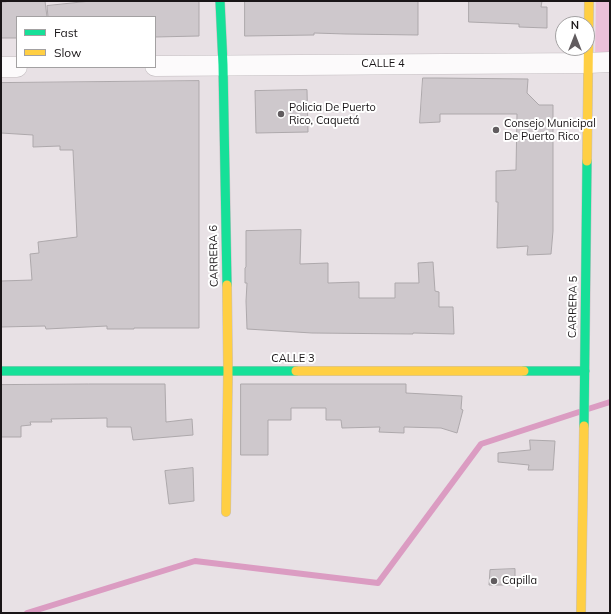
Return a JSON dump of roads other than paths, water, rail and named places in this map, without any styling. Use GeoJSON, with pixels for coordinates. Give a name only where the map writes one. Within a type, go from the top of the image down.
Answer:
{"type":"FeatureCollection","features":[{"type":"Feature","properties":{"kind":"street","name":"CARRERA 6"},"geometry":{"type":"LineString","coordinates":[[220,1],[223,65],[228,371],[226,512]]}},
{"type":"Feature","properties":{"kind":"street","name":"CARRERA 5"},"geometry":{"type":"LineString","coordinates":[[581,613],[585,371],[588,1]]}},
{"type":"Feature","properties":{"kind":"street","name":"CALLE 4"},"geometry":{"type":"LineString","coordinates":[[156,66],[610,62]]}},
{"type":"Feature","properties":{"kind":"street"},"geometry":{"type":"LineString","coordinates":[[1,67],[16,67]]}},
{"type":"Feature","properties":{"kind":"street","name":"CALLE 3"},"geometry":{"type":"LineString","coordinates":[[1,371],[585,371]]}},
{"type":"Feature","properties":{"kind":"waterway"},"geometry":{"type":"LineString","coordinates":[[588,409],[610,402]]}},
{"type":"Feature","properties":{"kind":"waterway"},"geometry":{"type":"LineString","coordinates":[[27,613],[195,561],[378,583],[481,444],[579,412]]}},
{"type":"Feature","properties":{"kind":"place","name":"Policia De Puerto Rico, Caquetá"},"geometry":{"type":"Point","coordinates":[281,114]}},
{"type":"Feature","properties":{"kind":"place","name":"Consejo Municipal De Puerto Rico"},"geometry":{"type":"Point","coordinates":[496,130]}},
{"type":"Feature","properties":{"kind":"place","name":"Capilla"},"geometry":{"type":"Point","coordinates":[494,581]}}]}
